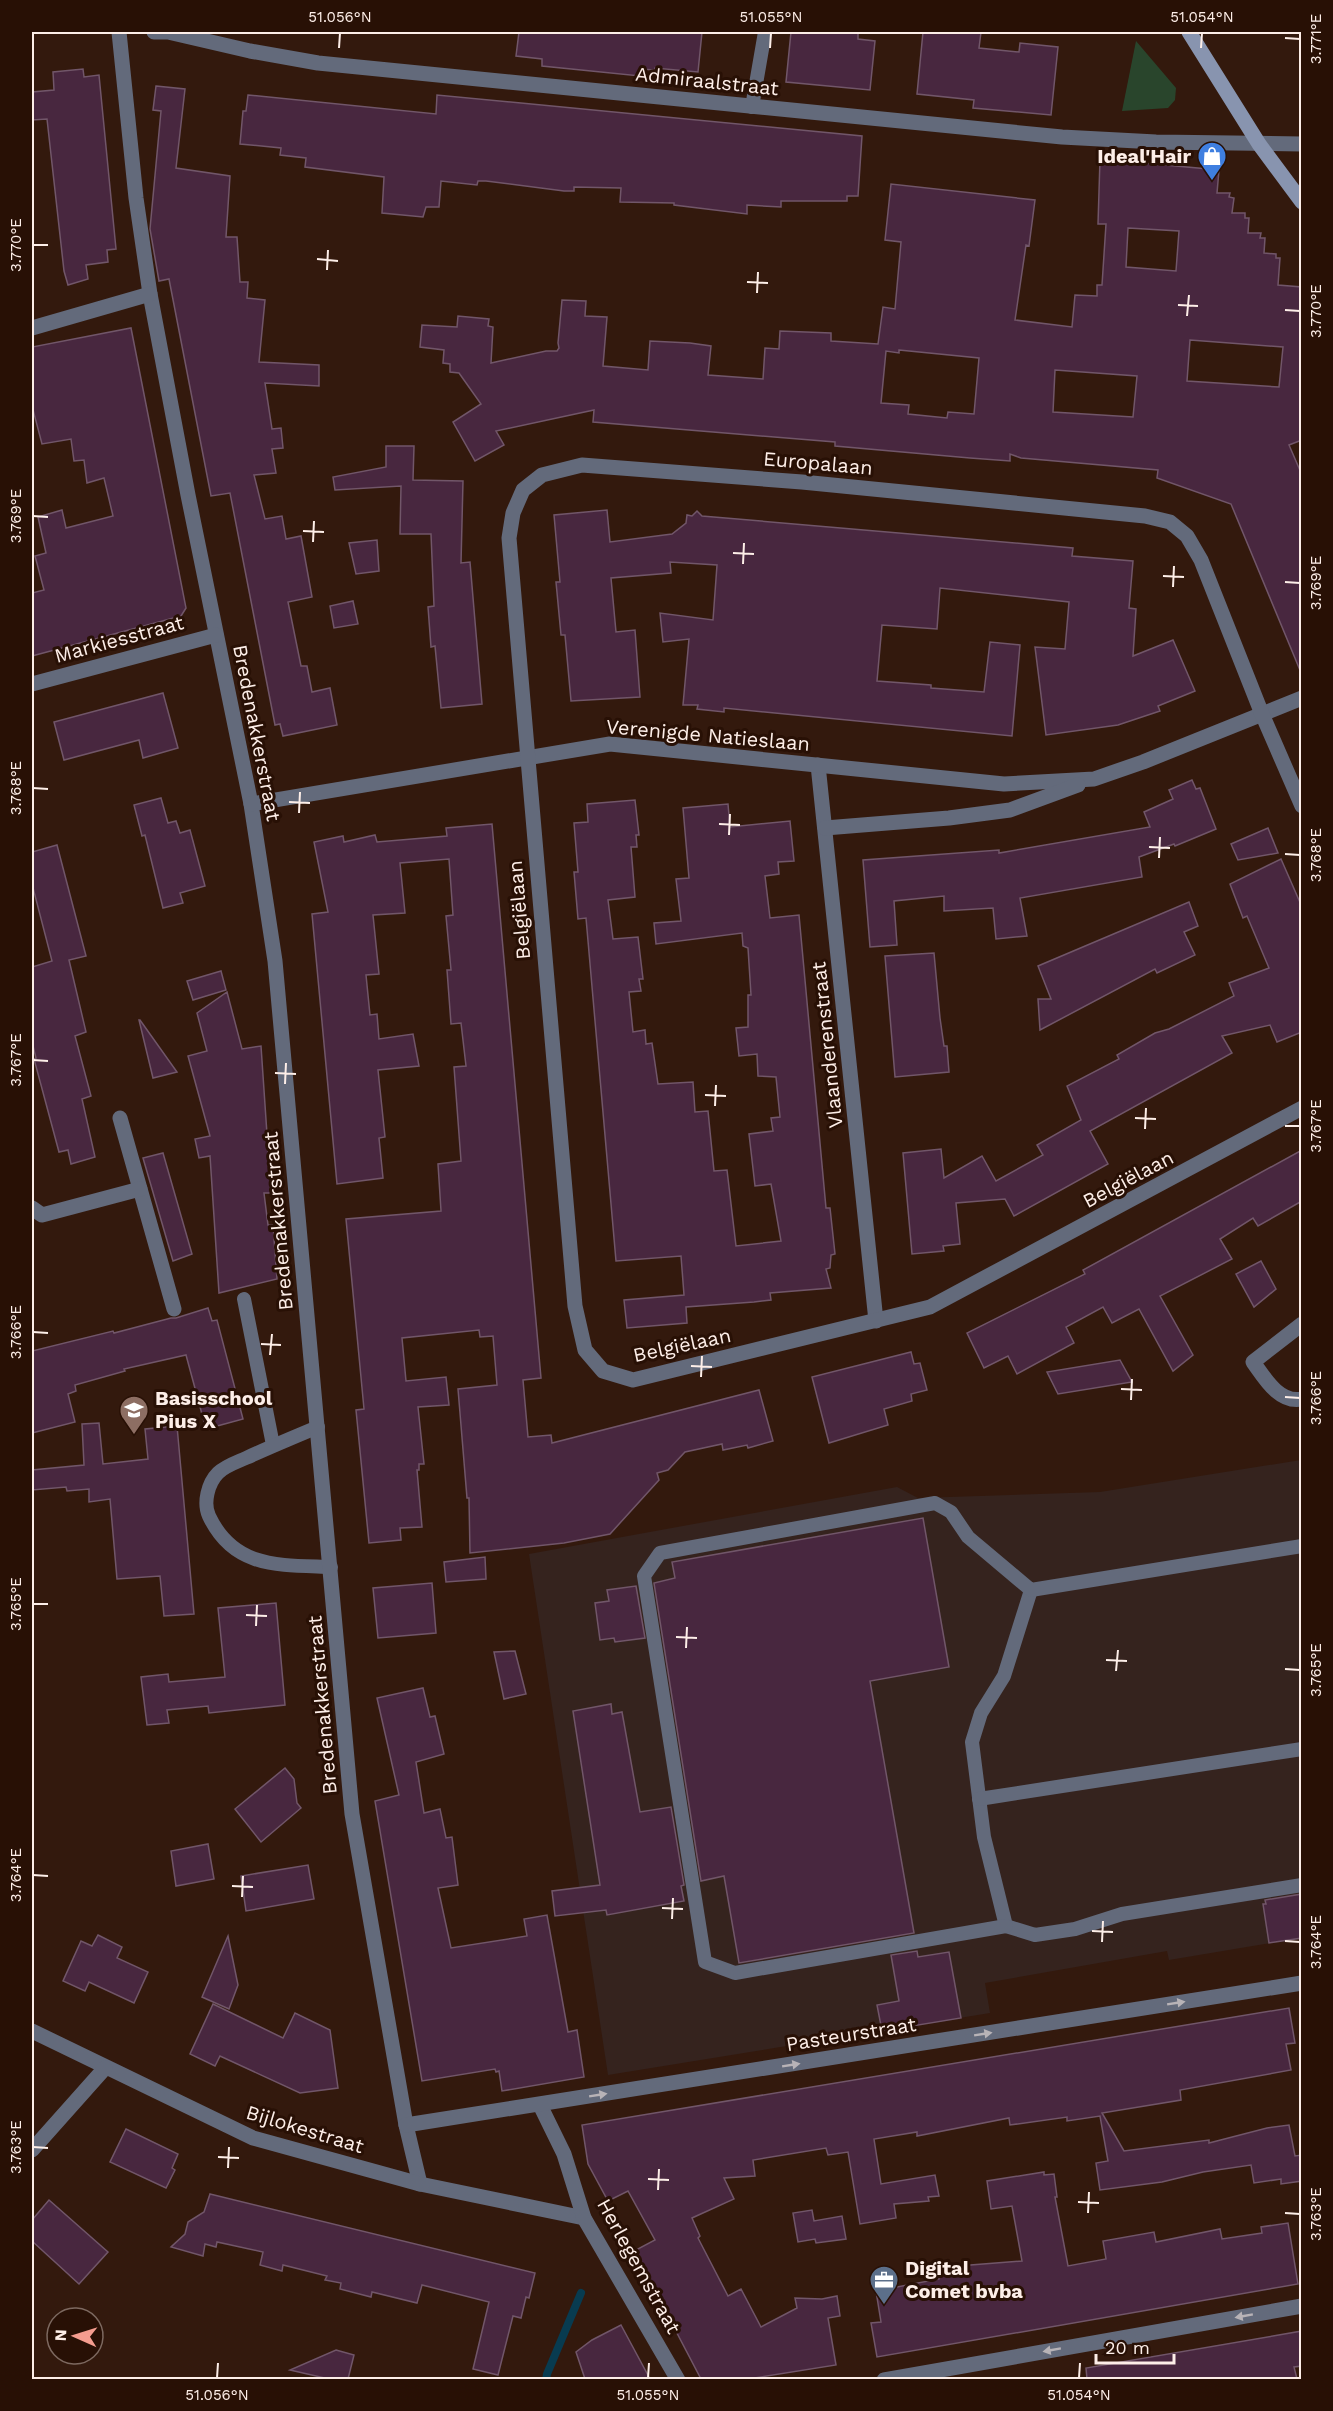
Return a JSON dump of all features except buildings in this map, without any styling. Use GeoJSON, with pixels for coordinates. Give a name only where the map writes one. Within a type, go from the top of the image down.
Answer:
{"type":"FeatureCollection","features":[{"type":"Feature","properties":{"kind":"main road"},"geometry":{"type":"LineString","coordinates":[[1189,32],[1259,144],[1302,202]]}},
{"type":"Feature","properties":{"kind":"street","name":"Bredenakkerstraat"},"geometry":{"type":"LineString","coordinates":[[119,32],[136,198],[150,294],[251,804],[275,961],[352,1814],[406,2125],[420,2184]]}},
{"type":"Feature","properties":{"kind":"street","name":"Admiraalstraat"},"geometry":{"type":"LineString","coordinates":[[154,32],[168,32],[249,51],[318,63],[752,107],[1062,137],[1156,142],[1302,144]]}},
{"type":"Feature","properties":{"kind":"street"},"geometry":{"type":"LineString","coordinates":[[32,328],[150,294]]}},
{"type":"Feature","properties":{"kind":"street","name":"Europalaan"},"geometry":{"type":"LineString","coordinates":[[527,758],[509,538],[513,513],[523,490],[542,475],[582,465],[814,484],[1145,516],[1170,522],[1187,536],[1200,560],[1262,714]]}},
{"type":"Feature","properties":{"kind":"street","name":"Markiesstraat"},"geometry":{"type":"LineString","coordinates":[[32,684],[216,635]]}},
{"type":"Feature","properties":{"kind":"street","name":"Verenigde Natieslaan"},"geometry":{"type":"LineString","coordinates":[[825,828],[949,818],[1010,810],[1143,762],[1302,698]]}},
{"type":"Feature","properties":{"kind":"street"},"geometry":{"type":"LineString","coordinates":[[1262,714],[1302,806]]}},
{"type":"Feature","properties":{"kind":"street","name":"Verenigde Natieslaan"},"geometry":{"type":"LineString","coordinates":[[251,804],[610,744],[1004,784],[1094,779]]}},
{"type":"Feature","properties":{"kind":"street","name":"Belgiëlaan"},"geometry":{"type":"LineString","coordinates":[[527,758],[575,1306],[585,1350],[603,1371],[633,1380],[930,1307],[1302,1108]]}},
{"type":"Feature","properties":{"kind":"street","name":"Vlaanderenstraat"},"geometry":{"type":"LineString","coordinates":[[818,765],[876,1321]]}},
{"type":"Feature","properties":{"kind":"street"},"geometry":{"type":"LineString","coordinates":[[120,1118],[174,1309]]}},
{"type":"Feature","properties":{"kind":"street"},"geometry":{"type":"LineString","coordinates":[[32,1208],[42,1215],[140,1189]]}},
{"type":"Feature","properties":{"kind":"street"},"geometry":{"type":"LineString","coordinates":[[1302,1324],[1253,1362],[1275,1391],[1297,1400],[1302,1399]]}},
{"type":"Feature","properties":{"kind":"street","name":"Pasteurstraat"},"geometry":{"type":"LineString","coordinates":[[406,2125],[1302,1983]]}},
{"type":"Feature","properties":{"kind":"street","name":"Bijlokestraat"},"geometry":{"type":"LineString","coordinates":[[32,2031],[253,2138],[420,2184],[584,2218]]}},
{"type":"Feature","properties":{"kind":"street"},"geometry":{"type":"LineString","coordinates":[[32,2150],[105,2068]]}},
{"type":"Feature","properties":{"kind":"street","name":"Herlegemstraat"},"geometry":{"type":"LineString","coordinates":[[540,2105],[564,2154],[584,2218],[678,2379]]}},
{"type":"Feature","properties":{"kind":"street"},"geometry":{"type":"LineString","coordinates":[[884,2379],[1302,2306]]}},
{"type":"Feature","properties":{"kind":"lane"},"geometry":{"type":"LineString","coordinates":[[752,107],[765,32]]}},
{"type":"Feature","properties":{"kind":"lane"},"geometry":{"type":"LineString","coordinates":[[244,1299],[273,1445]]}},
{"type":"Feature","properties":{"kind":"lane"},"geometry":{"type":"LineString","coordinates":[[318,1427],[273,1445],[219,1472],[209,1484],[206,1509],[216,1530],[229,1546],[255,1560],[277,1565],[331,1567]]}},
{"type":"Feature","properties":{"kind":"lane"},"geometry":{"type":"LineString","coordinates":[[1302,1546],[1031,1590],[968,1537],[951,1512],[935,1503],[660,1553],[644,1576],[705,1962],[735,1973],[1006,1926],[1035,1935],[1075,1929],[1122,1914],[1302,1885]]}},
{"type":"Feature","properties":{"kind":"lane"},"geometry":{"type":"LineString","coordinates":[[1006,1926],[984,1837],[972,1743],[981,1713],[1004,1676],[1031,1590]]}},
{"type":"Feature","properties":{"kind":"lane"},"geometry":{"type":"LineString","coordinates":[[979,1798],[1302,1749]]}},
{"type":"Feature","properties":{"kind":"shaded area"},"geometry":{"type":"Polygon","coordinates":[[[1301,1460],[1301,1938],[1169,1960],[1167,1951],[985,1983],[990,2013],[608,2075],[529,1554],[897,1487],[918,1498],[1100,1492],[1301,1460]]]}},
{"type":"Feature","properties":{"kind":"green space"},"geometry":{"type":"Polygon","coordinates":[[[1136,41],[1176,88],[1175,100],[1168,108],[1122,111],[1136,41]]]}},
{"type":"Feature","properties":{"kind":"waterway"},"geometry":{"type":"LineString","coordinates":[[546,2380],[581,2293]]}},
{"type":"Feature","properties":{"kind":"place","name":"Ideal'Hair"},"geometry":{"type":"Point","coordinates":[1212,182]}},
{"type":"Feature","properties":{"kind":"place","name":"Basisschool Pius X"},"geometry":{"type":"Point","coordinates":[134,1436]}},
{"type":"Feature","properties":{"kind":"place","name":"Digital Comet bvba"},"geometry":{"type":"Point","coordinates":[884,2306]}}]}
